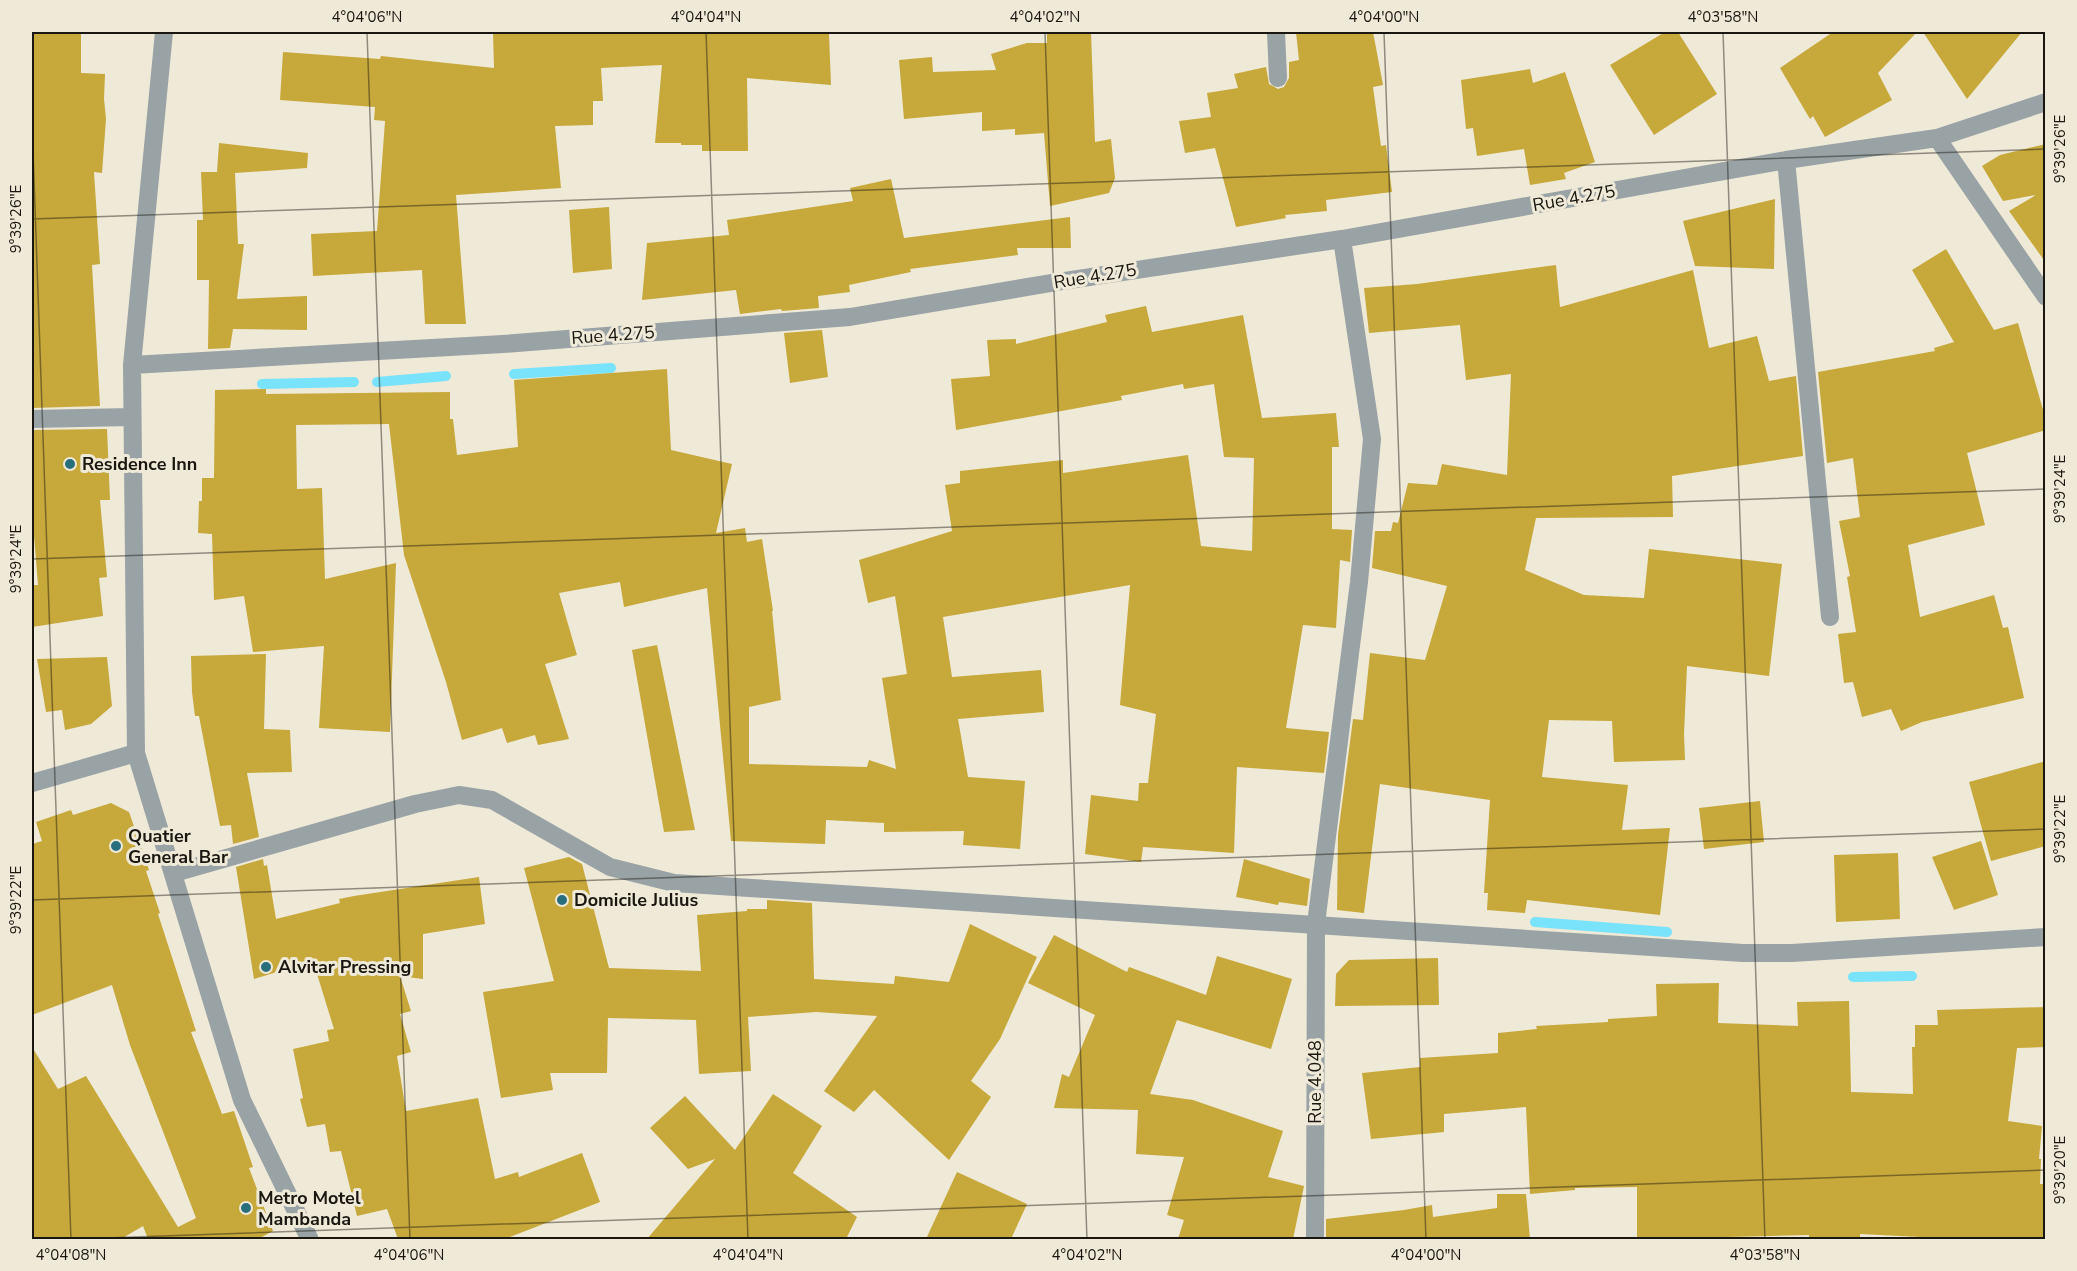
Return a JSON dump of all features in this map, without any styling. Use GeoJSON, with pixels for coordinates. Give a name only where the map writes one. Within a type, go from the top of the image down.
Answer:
{"type":"FeatureCollection","features":[{"type":"Feature","properties":{"kind":"street"},"geometry":{"type":"LineString","coordinates":[[164,32],[132,365],[136,753],[242,1100],[310,1239]]}},
{"type":"Feature","properties":{"kind":"street"},"geometry":{"type":"LineString","coordinates":[[1276,32],[1278,78]]}},
{"type":"Feature","properties":{"kind":"street","name":"Rue 4.275"},"geometry":{"type":"LineString","coordinates":[[132,365],[503,344],[850,317],[1057,282],[1342,239],[1786,160],[1937,138],[2046,102]]}},
{"type":"Feature","properties":{"kind":"street"},"geometry":{"type":"LineString","coordinates":[[1937,138],[2046,297]]}},
{"type":"Feature","properties":{"kind":"street"},"geometry":{"type":"LineString","coordinates":[[1786,160],[1830,617]]}},
{"type":"Feature","properties":{"kind":"street","name":"Rue 4.048"},"geometry":{"type":"LineString","coordinates":[[1315,1239],[1316,924],[1359,582],[1372,440],[1342,239]]}},
{"type":"Feature","properties":{"kind":"street"},"geometry":{"type":"LineString","coordinates":[[32,419],[131,417]]}},
{"type":"Feature","properties":{"kind":"street"},"geometry":{"type":"LineString","coordinates":[[32,783],[136,753]]}},
{"type":"Feature","properties":{"kind":"street"},"geometry":{"type":"LineString","coordinates":[[174,873],[415,804],[459,795],[492,800],[610,867],[674,884],[1743,953],[1792,954],[2046,938]]}},
{"type":"Feature","properties":{"kind":"building"},"geometry":{"type":"Polygon","coordinates":[[[32,32],[81,32],[81,73],[105,74],[106,119],[102,173],[94,172],[100,264],[92,265],[100,406],[32,408],[32,32]]]}},
{"type":"Feature","properties":{"kind":"building"},"geometry":{"type":"Polygon","coordinates":[[[493,32],[811,32],[811,34],[829,34],[831,85],[747,78],[748,151],[702,151],[702,145],[655,143],[662,65],[601,68],[603,101],[593,101],[593,125],[555,126],[561,188],[456,195],[466,324],[425,324],[422,270],[313,276],[311,234],[377,231],[385,121],[374,120],[375,107],[280,100],[283,52],[380,59],[381,56],[494,68],[493,32]]]}},
{"type":"Feature","properties":{"kind":"building"},"geometry":{"type":"Polygon","coordinates":[[[1047,32],[1091,32],[1095,142],[1111,139],[1115,178],[1109,193],[1050,206],[1044,133],[1015,135],[1015,129],[982,131],[982,112],[904,119],[899,60],[932,57],[933,72],[996,70],[991,54],[1027,43],[1047,43],[1047,32]]]}},
{"type":"Feature","properties":{"kind":"building"},"geometry":{"type":"Polygon","coordinates":[[[1296,32],[1373,32],[1383,85],[1373,87],[1381,146],[1386,145],[1392,192],[1326,200],[1327,211],[1285,215],[1286,218],[1236,227],[1215,148],[1185,153],[1179,121],[1211,117],[1207,93],[1238,88],[1234,74],[1266,67],[1269,84],[1278,89],[1284,87],[1289,78],[1289,62],[1299,60],[1296,32]]]}},
{"type":"Feature","properties":{"kind":"building"},"geometry":{"type":"Polygon","coordinates":[[[1665,32],[1678,32],[1717,94],[1654,135],[1610,65],[1665,32]]]}},
{"type":"Feature","properties":{"kind":"building"},"geometry":{"type":"Polygon","coordinates":[[[1833,32],[1917,32],[1878,73],[1892,100],[1825,137],[1813,116],[1810,119],[1780,68],[1833,32]]]}},
{"type":"Feature","properties":{"kind":"building"},"geometry":{"type":"Polygon","coordinates":[[[1923,32],[2022,32],[1967,99],[1923,32]]]}},
{"type":"Feature","properties":{"kind":"building"},"geometry":{"type":"Polygon","coordinates":[[[1530,69],[1533,83],[1565,72],[1595,162],[1564,173],[1566,179],[1530,185],[1524,149],[1477,156],[1473,128],[1466,129],[1461,80],[1530,69]]]}},
{"type":"Feature","properties":{"kind":"building"},"geometry":{"type":"Polygon","coordinates":[[[219,143],[308,153],[307,168],[235,173],[238,244],[244,244],[237,299],[307,296],[307,330],[233,329],[230,348],[208,349],[209,280],[197,280],[197,220],[203,220],[201,172],[217,172],[219,143]]]}},
{"type":"Feature","properties":{"kind":"building"},"geometry":{"type":"Polygon","coordinates":[[[2046,144],[2046,263],[2009,211],[2036,195],[2003,201],[1982,166],[2000,155],[2046,144]]]}},
{"type":"Feature","properties":{"kind":"building"},"geometry":{"type":"Polygon","coordinates":[[[891,179],[904,238],[1070,217],[1071,248],[1017,248],[1018,255],[910,269],[911,272],[849,285],[850,292],[818,296],[819,308],[782,311],[781,309],[740,314],[736,290],[642,300],[647,243],[729,235],[727,220],[853,201],[850,188],[891,179]]]}},
{"type":"Feature","properties":{"kind":"building"},"geometry":{"type":"Polygon","coordinates":[[[1775,199],[1774,269],[1695,266],[1683,221],[1775,199]]]}},
{"type":"Feature","properties":{"kind":"building"},"geometry":{"type":"Polygon","coordinates":[[[609,207],[612,269],[573,273],[569,210],[609,207]]]}},
{"type":"Feature","properties":{"kind":"building"},"geometry":{"type":"Polygon","coordinates":[[[1946,249],[1994,330],[2018,323],[2046,420],[2046,430],[1967,453],[1985,525],[1908,545],[1920,617],[1994,595],[2003,628],[2008,627],[2024,698],[1922,722],[1901,731],[1891,709],[1862,717],[1853,682],[1844,683],[1838,634],[1856,632],[1847,577],[1850,576],[1839,521],[1860,517],[1853,458],[1827,463],[1818,372],[1935,351],[1934,348],[1954,342],[1912,270],[1946,249]]]}},
{"type":"Feature","properties":{"kind":"building"},"geometry":{"type":"Polygon","coordinates":[[[1556,265],[1560,307],[1693,270],[1709,348],[1757,336],[1769,381],[1796,376],[1803,456],[1672,476],[1673,517],[1536,518],[1525,570],[1584,595],[1644,598],[1649,549],[1782,564],[1769,676],[1687,666],[1685,760],[1614,762],[1612,721],[1549,720],[1542,777],[1628,785],[1622,830],[1670,828],[1660,915],[1527,900],[1525,913],[1487,910],[1488,893],[1484,893],[1490,800],[1380,784],[1364,913],[1337,910],[1338,835],[1353,719],[1363,720],[1370,653],[1425,660],[1447,586],[1372,568],[1375,531],[1391,531],[1393,522],[1398,523],[1408,483],[1437,485],[1442,464],[1507,475],[1511,374],[1466,380],[1460,325],[1369,333],[1364,288],[1417,284],[1556,265]]]}},
{"type":"Feature","properties":{"kind":"building"},"geometry":{"type":"Polygon","coordinates":[[[1146,306],[1152,332],[1243,315],[1262,418],[1336,413],[1339,447],[1332,447],[1332,529],[1352,530],[1350,562],[1340,560],[1336,628],[1303,625],[1286,728],[1329,732],[1324,773],[1237,767],[1234,853],[1143,847],[1141,862],[1085,854],[1091,795],[1138,801],[1139,783],[1148,783],[1156,714],[1120,705],[1130,585],[943,617],[952,677],[1041,670],[1044,712],[958,719],[968,777],[1025,781],[1020,849],[963,845],[964,831],[884,832],[884,823],[826,820],[825,844],[731,841],[707,588],[624,607],[620,582],[559,593],[577,655],[545,664],[569,739],[538,745],[535,735],[507,743],[502,728],[462,740],[446,682],[404,555],[389,424],[296,425],[297,489],[322,488],[325,579],[396,563],[390,732],[319,728],[324,646],[253,652],[244,596],[214,600],[212,534],[198,533],[202,478],[214,478],[215,390],[266,389],[266,394],[450,392],[450,419],[453,419],[457,455],[518,447],[514,380],[667,369],[671,450],[732,464],[716,533],[745,528],[747,542],[762,539],[773,611],[781,700],[749,707],[749,764],[867,767],[869,760],[896,769],[882,678],[907,674],[895,596],[868,603],[859,560],[952,531],[945,485],[960,483],[960,471],[1063,460],[1063,473],[1188,455],[1201,546],[1252,551],[1254,458],[1224,457],[1214,384],[1184,389],[1183,384],[1121,396],[1122,400],[956,430],[951,379],[990,376],[987,340],[1016,339],[1016,344],[1107,322],[1105,315],[1146,306]]]}},
{"type":"Feature","properties":{"kind":"building"},"geometry":{"type":"Polygon","coordinates":[[[822,330],[828,377],[790,383],[784,333],[822,330]]]}},
{"type":"Feature","properties":{"kind":"building"},"geometry":{"type":"Polygon","coordinates":[[[107,429],[110,500],[100,500],[107,577],[99,578],[103,616],[32,627],[32,585],[38,585],[32,511],[32,430],[107,429]]]}},
{"type":"Feature","properties":{"kind":"building"},"geometry":{"type":"Polygon","coordinates":[[[657,645],[695,830],[664,832],[632,650],[657,645]]]}},
{"type":"Feature","properties":{"kind":"building"},"geometry":{"type":"Polygon","coordinates":[[[266,654],[264,729],[290,730],[292,772],[247,773],[259,837],[233,844],[231,825],[220,826],[199,716],[195,716],[191,656],[266,654]]]}},
{"type":"Feature","properties":{"kind":"building"},"geometry":{"type":"Polygon","coordinates":[[[107,657],[112,706],[91,724],[65,730],[62,710],[46,712],[37,659],[107,657]]]}},
{"type":"Feature","properties":{"kind":"building"},"geometry":{"type":"Polygon","coordinates":[[[2046,761],[2046,846],[1991,861],[1969,782],[2046,761]]]}},
{"type":"Feature","properties":{"kind":"building"},"geometry":{"type":"Polygon","coordinates":[[[1760,801],[1764,842],[1704,849],[1699,808],[1760,801]]]}},
{"type":"Feature","properties":{"kind":"building"},"geometry":{"type":"Polygon","coordinates":[[[111,803],[129,812],[149,870],[146,871],[160,913],[158,914],[196,1031],[191,1032],[222,1114],[234,1111],[253,1167],[249,1168],[273,1231],[258,1239],[148,1239],[143,1226],[121,1239],[32,1239],[32,1047],[58,1089],[86,1076],[178,1227],[196,1218],[130,1045],[112,985],[32,1015],[32,844],[42,841],[36,822],[71,810],[73,815],[111,803]]]}},
{"type":"Feature","properties":{"kind":"building"},"geometry":{"type":"Polygon","coordinates":[[[1981,841],[1998,895],[1954,910],[1932,857],[1981,841]]]}},
{"type":"Feature","properties":{"kind":"building"},"geometry":{"type":"Polygon","coordinates":[[[1898,853],[1900,919],[1836,922],[1834,855],[1898,853]]]}},
{"type":"Feature","properties":{"kind":"building"},"geometry":{"type":"Polygon","coordinates":[[[569,857],[582,864],[609,968],[701,971],[697,915],[767,909],[767,900],[812,903],[814,979],[894,984],[895,976],[949,982],[970,924],[1037,957],[1000,1039],[971,1081],[991,1097],[949,1160],[874,1090],[854,1112],[824,1091],[877,1016],[816,1012],[748,1017],[751,1071],[699,1074],[696,1020],[608,1018],[607,1073],[550,1073],[553,1090],[501,1098],[483,992],[554,981],[524,868],[569,857]]]}},
{"type":"Feature","properties":{"kind":"building"},"geometry":{"type":"Polygon","coordinates":[[[263,859],[264,866],[267,865],[276,919],[340,903],[339,899],[479,877],[485,924],[423,934],[423,979],[400,976],[411,1011],[400,1014],[411,1052],[397,1056],[406,1111],[478,1098],[495,1179],[518,1172],[519,1177],[582,1153],[600,1202],[505,1239],[398,1239],[387,1209],[357,1216],[341,1151],[330,1152],[325,1124],[307,1127],[300,1099],[303,1098],[293,1049],[329,1041],[327,1030],[334,1029],[313,961],[254,979],[236,867],[263,859]]]}},
{"type":"Feature","properties":{"kind":"building"},"geometry":{"type":"Polygon","coordinates":[[[1244,859],[1310,879],[1307,906],[1279,902],[1278,905],[1236,897],[1244,859]]]}},
{"type":"Feature","properties":{"kind":"building"},"geometry":{"type":"Polygon","coordinates":[[[1054,935],[1127,972],[1129,967],[1206,995],[1217,956],[1292,979],[1271,1049],[1177,1020],[1150,1094],[1193,1100],[1283,1131],[1268,1177],[1304,1186],[1293,1239],[1178,1239],[1184,1220],[1167,1215],[1184,1157],[1136,1154],[1138,1110],[1054,1108],[1062,1074],[1069,1077],[1095,1015],[1028,983],[1054,935]]]}},
{"type":"Feature","properties":{"kind":"building"},"geometry":{"type":"Polygon","coordinates":[[[1438,958],[1439,1005],[1335,1006],[1336,974],[1349,960],[1438,958]]]}},
{"type":"Feature","properties":{"kind":"building"},"geometry":{"type":"Polygon","coordinates":[[[1719,983],[1718,1023],[1798,1026],[1797,1002],[1849,1001],[1851,1092],[1913,1094],[1912,1047],[1915,1047],[1915,1025],[1938,1025],[1937,1010],[2046,1007],[2046,1047],[2017,1048],[2008,1121],[2042,1126],[2039,1159],[2041,1159],[2040,1184],[2044,1184],[2045,1239],[1960,1239],[1860,1234],[1860,1239],[1809,1239],[1809,1235],[1637,1239],[1637,1187],[1575,1188],[1575,1190],[1530,1194],[1526,1107],[1444,1114],[1444,1132],[1371,1139],[1362,1073],[1420,1067],[1420,1058],[1498,1053],[1498,1033],[1537,1029],[1536,1026],[1608,1022],[1608,1019],[1657,1016],[1656,984],[1719,983]]]}},
{"type":"Feature","properties":{"kind":"building"},"geometry":{"type":"Polygon","coordinates":[[[773,1094],[822,1126],[793,1173],[857,1217],[846,1239],[647,1239],[715,1159],[688,1169],[650,1128],[685,1096],[735,1150],[773,1094]]]}},
{"type":"Feature","properties":{"kind":"building"},"geometry":{"type":"Polygon","coordinates":[[[957,1172],[1027,1204],[1011,1239],[926,1239],[957,1172]]]}},
{"type":"Feature","properties":{"kind":"building"},"geometry":{"type":"Polygon","coordinates":[[[1497,1194],[1526,1194],[1530,1239],[1326,1239],[1326,1219],[1432,1205],[1433,1217],[1497,1208],[1497,1194]]]}},
{"type":"Feature","properties":{"kind":"waterway"},"geometry":{"type":"LineString","coordinates":[[514,374],[611,368]]}},
{"type":"Feature","properties":{"kind":"waterway"},"geometry":{"type":"LineString","coordinates":[[377,382],[446,376]]}},
{"type":"Feature","properties":{"kind":"waterway"},"geometry":{"type":"LineString","coordinates":[[262,384],[354,382]]}},
{"type":"Feature","properties":{"kind":"waterway"},"geometry":{"type":"LineString","coordinates":[[1535,922],[1667,932]]}},
{"type":"Feature","properties":{"kind":"waterway"},"geometry":{"type":"LineString","coordinates":[[1853,977],[1912,976]]}},
{"type":"Feature","properties":{"kind":"place","name":"Residence Inn"},"geometry":{"type":"Point","coordinates":[70,464]}},
{"type":"Feature","properties":{"kind":"place","name":"Quatier General Bar"},"geometry":{"type":"Point","coordinates":[116,846]}},
{"type":"Feature","properties":{"kind":"place","name":"Domicile Julius"},"geometry":{"type":"Point","coordinates":[562,900]}},
{"type":"Feature","properties":{"kind":"place","name":"Alvitar Pressing"},"geometry":{"type":"Point","coordinates":[266,967]}},
{"type":"Feature","properties":{"kind":"place","name":"Metro Motel Mambanda"},"geometry":{"type":"Point","coordinates":[246,1208]}}]}
